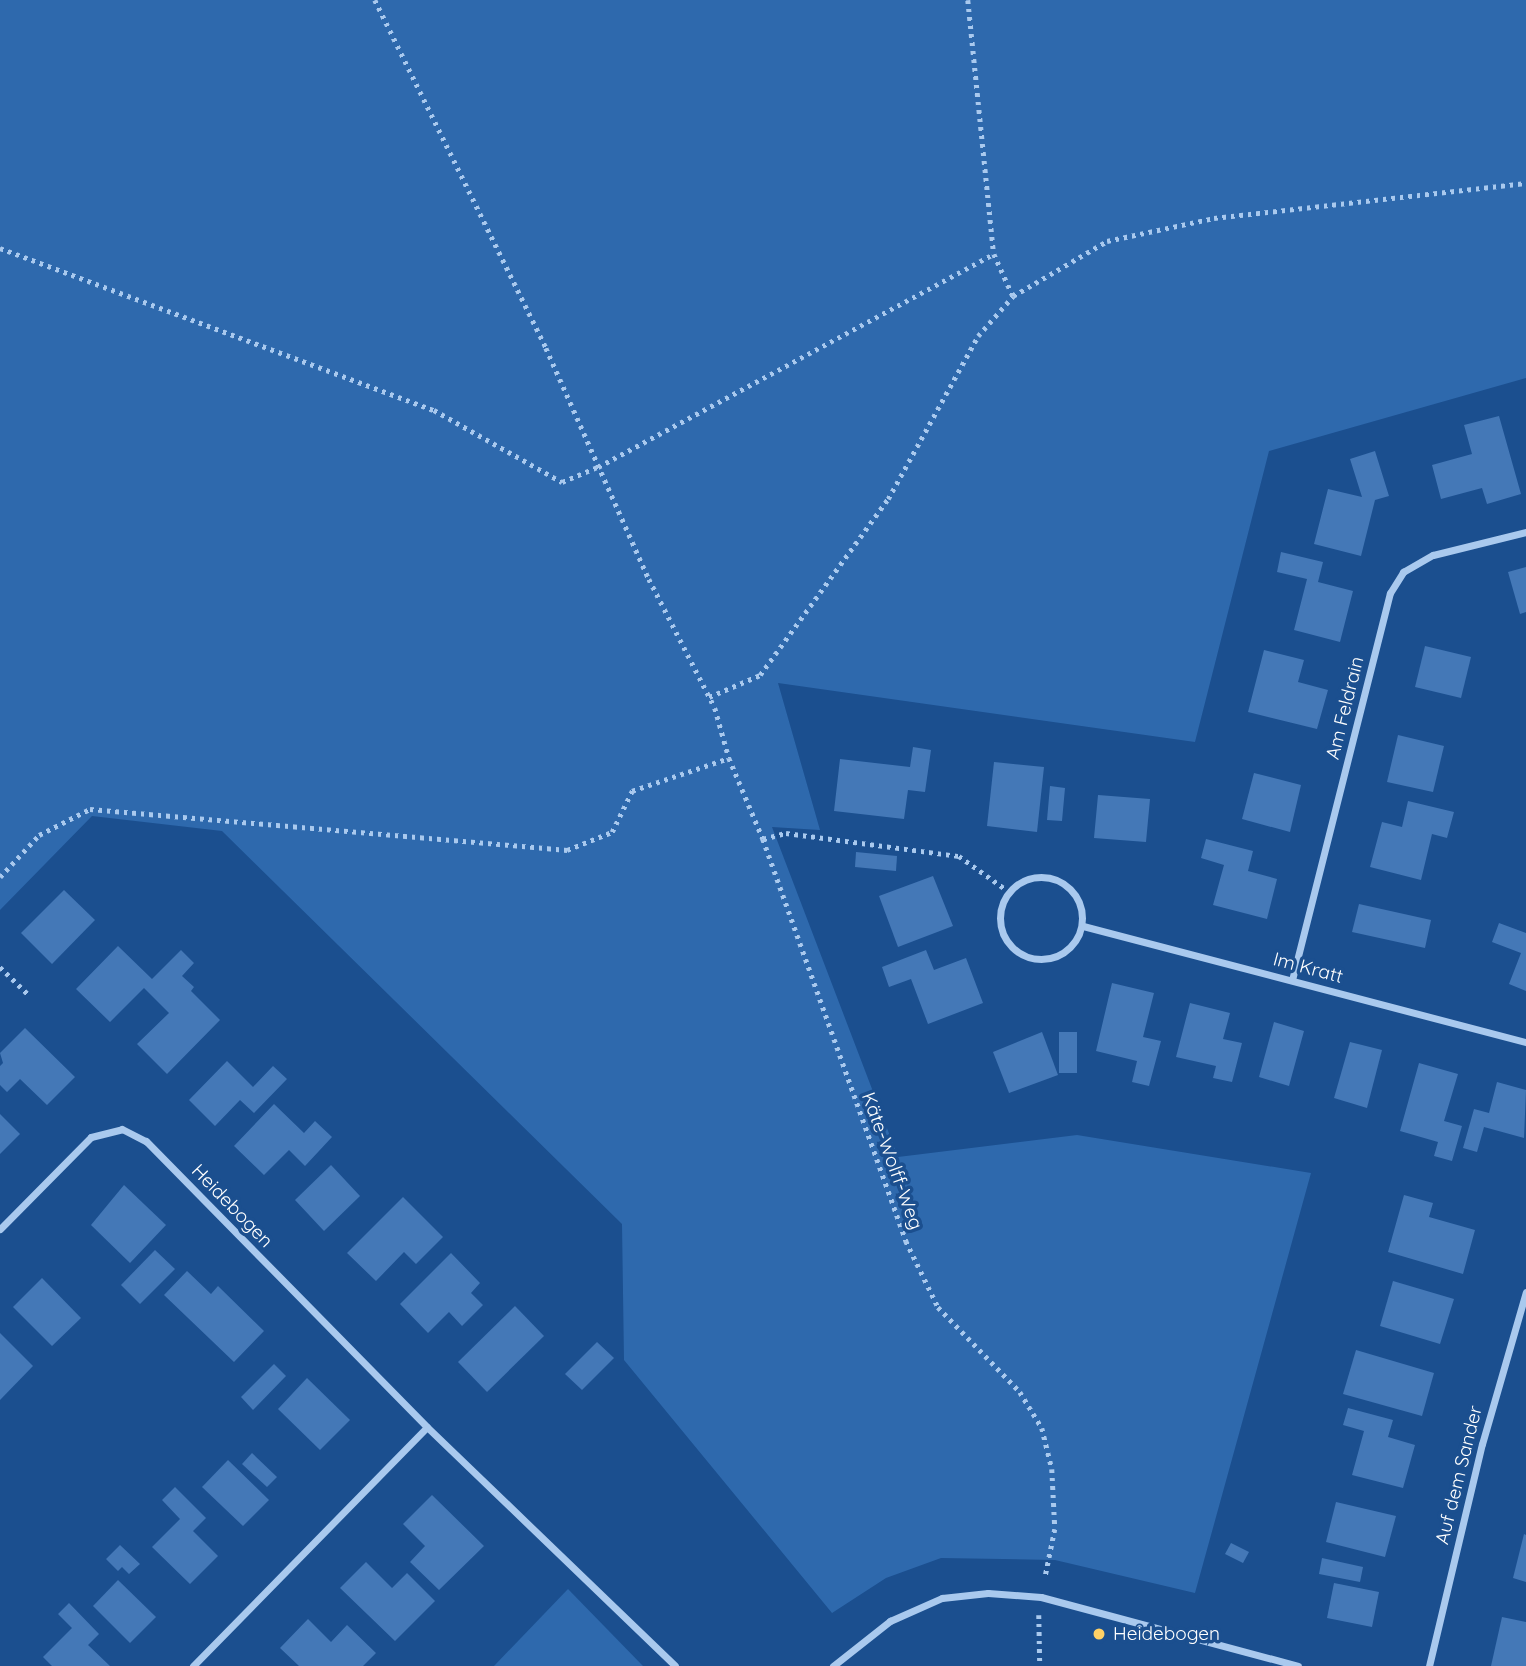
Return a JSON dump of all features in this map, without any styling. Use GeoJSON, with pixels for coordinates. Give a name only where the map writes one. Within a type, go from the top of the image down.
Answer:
{"type":"FeatureCollection","features":[{"type":"Feature","properties":{"kind":"street","name":"Am Feldrain"},"geometry":{"type":"LineString","coordinates":[[1292,980],[1390,593],[1403,572],[1433,555],[1526,532]]}},
{"type":"Feature","properties":{"kind":"street"},"geometry":{"type":"LineString","coordinates":[[1047,876],[1065,883],[1079,901],[1083,926],[1074,945],[1062,955],[1040,960],[1015,951],[1001,933],[999,911],[1008,891],[1030,877],[1047,876]]}},
{"type":"Feature","properties":{"kind":"street","name":"Im Kratt"},"geometry":{"type":"LineString","coordinates":[[1083,926],[1526,1042]]}},
{"type":"Feature","properties":{"kind":"street","name":"Heidebogen"},"geometry":{"type":"LineString","coordinates":[[0,1229],[91,1137],[122,1129],[146,1141],[427,1427],[675,1666]]}},
{"type":"Feature","properties":{"kind":"street","name":"Auf dem Sander"},"geometry":{"type":"LineString","coordinates":[[1429,1666],[1482,1444],[1526,1292]]}},
{"type":"Feature","properties":{"kind":"street"},"geometry":{"type":"LineString","coordinates":[[193,1666],[427,1427]]}},
{"type":"Feature","properties":{"kind":"street"},"geometry":{"type":"LineString","coordinates":[[833,1666],[890,1621],[942,1598],[988,1594],[1041,1597],[1298,1666]]}},
{"type":"Feature","properties":{"kind":"path","name":"Käte-Wolff-Weg"},"geometry":{"type":"LineString","coordinates":[[375,0],[546,348],[649,579],[715,708],[729,758],[762,839],[906,1241],[938,1307],[1020,1392],[1042,1428],[1052,1469],[1055,1529],[1041,1597],[1038,1650],[1040,1666]]}},
{"type":"Feature","properties":{"kind":"path"},"geometry":{"type":"LineString","coordinates":[[968,0],[994,254],[1013,296]]}},
{"type":"Feature","properties":{"kind":"path"},"geometry":{"type":"LineString","coordinates":[[709,697],[760,675],[888,499],[978,336],[1013,296],[1107,241],[1214,218],[1526,183]]}},
{"type":"Feature","properties":{"kind":"path"},"geometry":{"type":"LineString","coordinates":[[0,248],[434,410],[562,482],[598,467],[994,254]]}},
{"type":"Feature","properties":{"kind":"path"},"geometry":{"type":"LineString","coordinates":[[0,877],[39,835],[90,809],[567,850],[612,832],[632,791],[729,758]]}},
{"type":"Feature","properties":{"kind":"path"},"geometry":{"type":"LineString","coordinates":[[762,839],[786,833],[959,856],[1008,891]]}},
{"type":"Feature","properties":{"kind":"path"},"geometry":{"type":"LineString","coordinates":[[0,967],[30,996]]}},
{"type":"Feature","properties":{"kind":"shaded area"},"geometry":{"type":"Polygon","coordinates":[[[0,0],[1526,0],[1526,378],[1269,451],[1195,742],[778,683],[820,830],[772,827],[898,1157],[1077,1135],[1311,1173],[1195,1593],[1055,1560],[941,1558],[886,1578],[832,1613],[624,1360],[622,1224],[222,831],[92,816],[0,910],[0,0]]]}},
{"type":"Feature","properties":{"kind":"shaded area"},"geometry":{"type":"Polygon","coordinates":[[[568,1589],[643,1666],[494,1666],[568,1589]]]}},
{"type":"Feature","properties":{"kind":"building"},"geometry":{"type":"Polygon","coordinates":[[[1499,416],[1521,494],[1487,504],[1482,488],[1441,499],[1432,465],[1472,454],[1464,425],[1499,416]]]}},
{"type":"Feature","properties":{"kind":"building"},"geometry":{"type":"Polygon","coordinates":[[[1375,451],[1389,496],[1375,500],[1361,556],[1314,544],[1328,489],[1362,497],[1350,459],[1375,451]]]}},
{"type":"Feature","properties":{"kind":"building"},"geometry":{"type":"Polygon","coordinates":[[[1281,552],[1323,562],[1318,582],[1353,591],[1340,642],[1294,630],[1307,579],[1277,572],[1281,552]]]}},
{"type":"Feature","properties":{"kind":"building"},"geometry":{"type":"Polygon","coordinates":[[[1526,567],[1526,612],[1520,614],[1508,572],[1526,567]]]}},
{"type":"Feature","properties":{"kind":"building"},"geometry":{"type":"Polygon","coordinates":[[[1425,646],[1471,657],[1461,698],[1415,687],[1425,646]]]}},
{"type":"Feature","properties":{"kind":"building"},"geometry":{"type":"Polygon","coordinates":[[[1264,650],[1304,660],[1298,682],[1328,690],[1317,729],[1248,712],[1264,650]]]}},
{"type":"Feature","properties":{"kind":"building"},"geometry":{"type":"Polygon","coordinates":[[[1398,735],[1444,746],[1433,792],[1387,782],[1398,735]]]}},
{"type":"Feature","properties":{"kind":"building"},"geometry":{"type":"Polygon","coordinates":[[[913,747],[931,750],[925,792],[908,790],[904,819],[834,811],[840,759],[910,767],[913,747]]]}},
{"type":"Feature","properties":{"kind":"building"},"geometry":{"type":"Polygon","coordinates":[[[994,762],[1044,767],[1037,832],[987,826],[994,762]]]}},
{"type":"Feature","properties":{"kind":"building"},"geometry":{"type":"Polygon","coordinates":[[[1254,773],[1301,785],[1290,832],[1242,819],[1254,773]]]}},
{"type":"Feature","properties":{"kind":"building"},"geometry":{"type":"Polygon","coordinates":[[[1050,786],[1065,788],[1062,821],[1047,820],[1050,786]]]}},
{"type":"Feature","properties":{"kind":"building"},"geometry":{"type":"Polygon","coordinates":[[[1098,795],[1150,799],[1146,842],[1094,838],[1098,795]]]}},
{"type":"Feature","properties":{"kind":"building"},"geometry":{"type":"Polygon","coordinates":[[[1408,801],[1454,812],[1447,838],[1432,834],[1421,880],[1370,867],[1382,822],[1402,827],[1408,801]]]}},
{"type":"Feature","properties":{"kind":"building"},"geometry":{"type":"Polygon","coordinates":[[[1206,839],[1253,851],[1248,871],[1277,879],[1267,919],[1213,905],[1224,865],[1201,858],[1206,839]]]}},
{"type":"Feature","properties":{"kind":"building"},"geometry":{"type":"Polygon","coordinates":[[[856,852],[897,856],[896,871],[855,867],[856,852]]]}},
{"type":"Feature","properties":{"kind":"building"},"geometry":{"type":"Polygon","coordinates":[[[933,876],[953,926],[898,947],[879,896],[933,876]]]}},
{"type":"Feature","properties":{"kind":"building"},"geometry":{"type":"Polygon","coordinates":[[[64,890],[95,920],[52,964],[21,933],[64,890]]]}},
{"type":"Feature","properties":{"kind":"building"},"geometry":{"type":"Polygon","coordinates":[[[1359,904],[1431,920],[1425,948],[1352,932],[1359,904]]]}},
{"type":"Feature","properties":{"kind":"building"},"geometry":{"type":"Polygon","coordinates":[[[1499,923],[1526,933],[1526,991],[1509,984],[1521,953],[1492,942],[1499,923]]]}},
{"type":"Feature","properties":{"kind":"building"},"geometry":{"type":"Polygon","coordinates":[[[118,946],[152,979],[181,950],[194,963],[182,976],[194,987],[191,991],[220,1020],[167,1074],[137,1044],[169,1013],[144,988],[110,1022],[76,989],[118,946]]]}},
{"type":"Feature","properties":{"kind":"building"},"geometry":{"type":"Polygon","coordinates":[[[926,950],[934,970],[966,958],[983,1003],[928,1024],[911,979],[889,987],[882,967],[926,950]]]}},
{"type":"Feature","properties":{"kind":"building"},"geometry":{"type":"Polygon","coordinates":[[[1112,983],[1154,993],[1143,1037],[1161,1041],[1149,1086],[1132,1082],[1137,1061],[1096,1051],[1112,983]]]}},
{"type":"Feature","properties":{"kind":"building"},"geometry":{"type":"Polygon","coordinates":[[[1190,1003],[1230,1013],[1223,1039],[1242,1043],[1232,1082],[1213,1078],[1216,1066],[1176,1057],[1190,1003]]]}},
{"type":"Feature","properties":{"kind":"building"},"geometry":{"type":"Polygon","coordinates":[[[1274,1022],[1304,1031],[1289,1086],[1259,1077],[1274,1022]]]}},
{"type":"Feature","properties":{"kind":"building"},"geometry":{"type":"Polygon","coordinates":[[[25,1028],[75,1077],[47,1105],[20,1079],[7,1092],[0,1085],[0,1066],[3,1063],[0,1053],[25,1028]]]}},
{"type":"Feature","properties":{"kind":"building"},"geometry":{"type":"Polygon","coordinates":[[[1042,1032],[1058,1075],[1009,1093],[993,1052],[1042,1032]]]}},
{"type":"Feature","properties":{"kind":"building"},"geometry":{"type":"Polygon","coordinates":[[[1059,1032],[1077,1032],[1077,1073],[1059,1073],[1059,1032]]]}},
{"type":"Feature","properties":{"kind":"building"},"geometry":{"type":"Polygon","coordinates":[[[1350,1042],[1382,1050],[1367,1108],[1334,1098],[1350,1042]]]}},
{"type":"Feature","properties":{"kind":"building"},"geometry":{"type":"Polygon","coordinates":[[[227,1061],[253,1087],[273,1066],[287,1079],[254,1113],[240,1100],[215,1126],[189,1100],[227,1061]]]}},
{"type":"Feature","properties":{"kind":"building"},"geometry":{"type":"Polygon","coordinates":[[[1419,1063],[1458,1074],[1444,1121],[1462,1126],[1452,1161],[1434,1156],[1438,1142],[1400,1131],[1419,1063]]]}},
{"type":"Feature","properties":{"kind":"building"},"geometry":{"type":"Polygon","coordinates":[[[1497,1082],[1526,1090],[1524,1138],[1484,1127],[1477,1152],[1463,1148],[1474,1109],[1489,1113],[1497,1082]]]}},
{"type":"Feature","properties":{"kind":"building"},"geometry":{"type":"Polygon","coordinates":[[[274,1104],[304,1133],[315,1121],[332,1137],[305,1166],[289,1150],[264,1175],[234,1146],[274,1104]]]}},
{"type":"Feature","properties":{"kind":"building"},"geometry":{"type":"Polygon","coordinates":[[[0,1114],[20,1134],[0,1154],[0,1114]]]}},
{"type":"Feature","properties":{"kind":"building"},"geometry":{"type":"Polygon","coordinates":[[[331,1165],[360,1196],[324,1231],[295,1200],[331,1165]]]}},
{"type":"Feature","properties":{"kind":"building"},"geometry":{"type":"Polygon","coordinates":[[[124,1185],[166,1225],[130,1263],[91,1225],[124,1185]]]}},
{"type":"Feature","properties":{"kind":"building"},"geometry":{"type":"Polygon","coordinates":[[[1404,1195],[1433,1203],[1429,1217],[1475,1230],[1463,1274],[1388,1252],[1404,1195]]]}},
{"type":"Feature","properties":{"kind":"building"},"geometry":{"type":"Polygon","coordinates":[[[403,1197],[443,1237],[416,1264],[404,1252],[376,1281],[347,1253],[403,1197]]]}},
{"type":"Feature","properties":{"kind":"building"},"geometry":{"type":"Polygon","coordinates":[[[155,1250],[175,1269],[140,1304],[121,1285],[155,1250]]]}},
{"type":"Feature","properties":{"kind":"building"},"geometry":{"type":"Polygon","coordinates":[[[451,1253],[480,1283],[471,1293],[483,1305],[462,1326],[449,1312],[428,1333],[400,1304],[451,1253]]]}},
{"type":"Feature","properties":{"kind":"building"},"geometry":{"type":"Polygon","coordinates":[[[187,1271],[211,1294],[218,1286],[264,1331],[234,1362],[164,1295],[187,1271]]]}},
{"type":"Feature","properties":{"kind":"building"},"geometry":{"type":"Polygon","coordinates":[[[42,1278],[81,1318],[52,1346],[13,1307],[42,1278]]]}},
{"type":"Feature","properties":{"kind":"building"},"geometry":{"type":"Polygon","coordinates":[[[1393,1281],[1454,1299],[1440,1344],[1380,1326],[1393,1281]]]}},
{"type":"Feature","properties":{"kind":"building"},"geometry":{"type":"Polygon","coordinates":[[[515,1306],[544,1336],[487,1392],[458,1362],[515,1306]]]}},
{"type":"Feature","properties":{"kind":"building"},"geometry":{"type":"Polygon","coordinates":[[[0,1333],[33,1366],[0,1400],[0,1333]]]}},
{"type":"Feature","properties":{"kind":"building"},"geometry":{"type":"Polygon","coordinates":[[[597,1342],[614,1358],[582,1390],[565,1374],[597,1342]]]}},
{"type":"Feature","properties":{"kind":"building"},"geometry":{"type":"Polygon","coordinates":[[[1356,1350],[1434,1373],[1422,1416],[1343,1394],[1356,1350]]]}},
{"type":"Feature","properties":{"kind":"building"},"geometry":{"type":"Polygon","coordinates":[[[274,1364],[286,1376],[253,1410],[241,1397],[274,1364]]]}},
{"type":"Feature","properties":{"kind":"building"},"geometry":{"type":"Polygon","coordinates":[[[307,1378],[350,1420],[320,1450],[278,1409],[307,1378]]]}},
{"type":"Feature","properties":{"kind":"building"},"geometry":{"type":"Polygon","coordinates":[[[1348,1408],[1393,1420],[1388,1437],[1415,1445],[1403,1488],[1352,1475],[1364,1431],[1343,1425],[1348,1408]]]}},
{"type":"Feature","properties":{"kind":"building"},"geometry":{"type":"Polygon","coordinates":[[[252,1453],[277,1477],[267,1487],[242,1464],[252,1453]]]}},
{"type":"Feature","properties":{"kind":"building"},"geometry":{"type":"Polygon","coordinates":[[[228,1460],[269,1500],[243,1526],[202,1487],[228,1460]]]}},
{"type":"Feature","properties":{"kind":"building"},"geometry":{"type":"Polygon","coordinates":[[[175,1487],[206,1518],[193,1531],[218,1556],[190,1584],[152,1547],[180,1519],[162,1500],[175,1487]]]}},
{"type":"Feature","properties":{"kind":"building"},"geometry":{"type":"Polygon","coordinates":[[[432,1495],[484,1546],[439,1590],[410,1562],[425,1546],[403,1524],[432,1495]]]}},
{"type":"Feature","properties":{"kind":"building"},"geometry":{"type":"Polygon","coordinates":[[[1336,1502],[1396,1516],[1385,1557],[1326,1542],[1336,1502]]]}},
{"type":"Feature","properties":{"kind":"building"},"geometry":{"type":"Polygon","coordinates":[[[1524,1534],[1526,1535],[1526,1582],[1513,1578],[1524,1534]]]}},
{"type":"Feature","properties":{"kind":"building"},"geometry":{"type":"Polygon","coordinates":[[[1231,1543],[1249,1552],[1243,1563],[1225,1554],[1231,1543]]]}},
{"type":"Feature","properties":{"kind":"building"},"geometry":{"type":"Polygon","coordinates":[[[120,1545],[140,1564],[129,1574],[122,1567],[118,1571],[106,1559],[120,1545]]]}},
{"type":"Feature","properties":{"kind":"building"},"geometry":{"type":"Polygon","coordinates":[[[1322,1558],[1363,1567],[1360,1582],[1319,1574],[1322,1558]]]}},
{"type":"Feature","properties":{"kind":"building"},"geometry":{"type":"Polygon","coordinates":[[[366,1562],[392,1588],[407,1573],[435,1601],[395,1641],[340,1588],[366,1562]]]}},
{"type":"Feature","properties":{"kind":"building"},"geometry":{"type":"Polygon","coordinates":[[[118,1580],[156,1617],[130,1643],[93,1606],[118,1580]]]}},
{"type":"Feature","properties":{"kind":"building"},"geometry":{"type":"Polygon","coordinates":[[[1334,1583],[1379,1592],[1372,1627],[1327,1618],[1334,1583]]]}},
{"type":"Feature","properties":{"kind":"building"},"geometry":{"type":"Polygon","coordinates":[[[69,1603],[99,1634],[88,1645],[110,1666],[52,1666],[43,1657],[72,1628],[58,1614],[69,1603]]]}},
{"type":"Feature","properties":{"kind":"building"},"geometry":{"type":"Polygon","coordinates":[[[1502,1617],[1526,1622],[1526,1666],[1491,1666],[1502,1617]]]}},
{"type":"Feature","properties":{"kind":"building"},"geometry":{"type":"Polygon","coordinates":[[[308,1619],[331,1642],[347,1625],[376,1653],[363,1666],[299,1666],[280,1648],[308,1619]]]}},
{"type":"Feature","properties":{"kind":"place","name":"Heidebogen"},"geometry":{"type":"Point","coordinates":[1099,1634]}}]}
